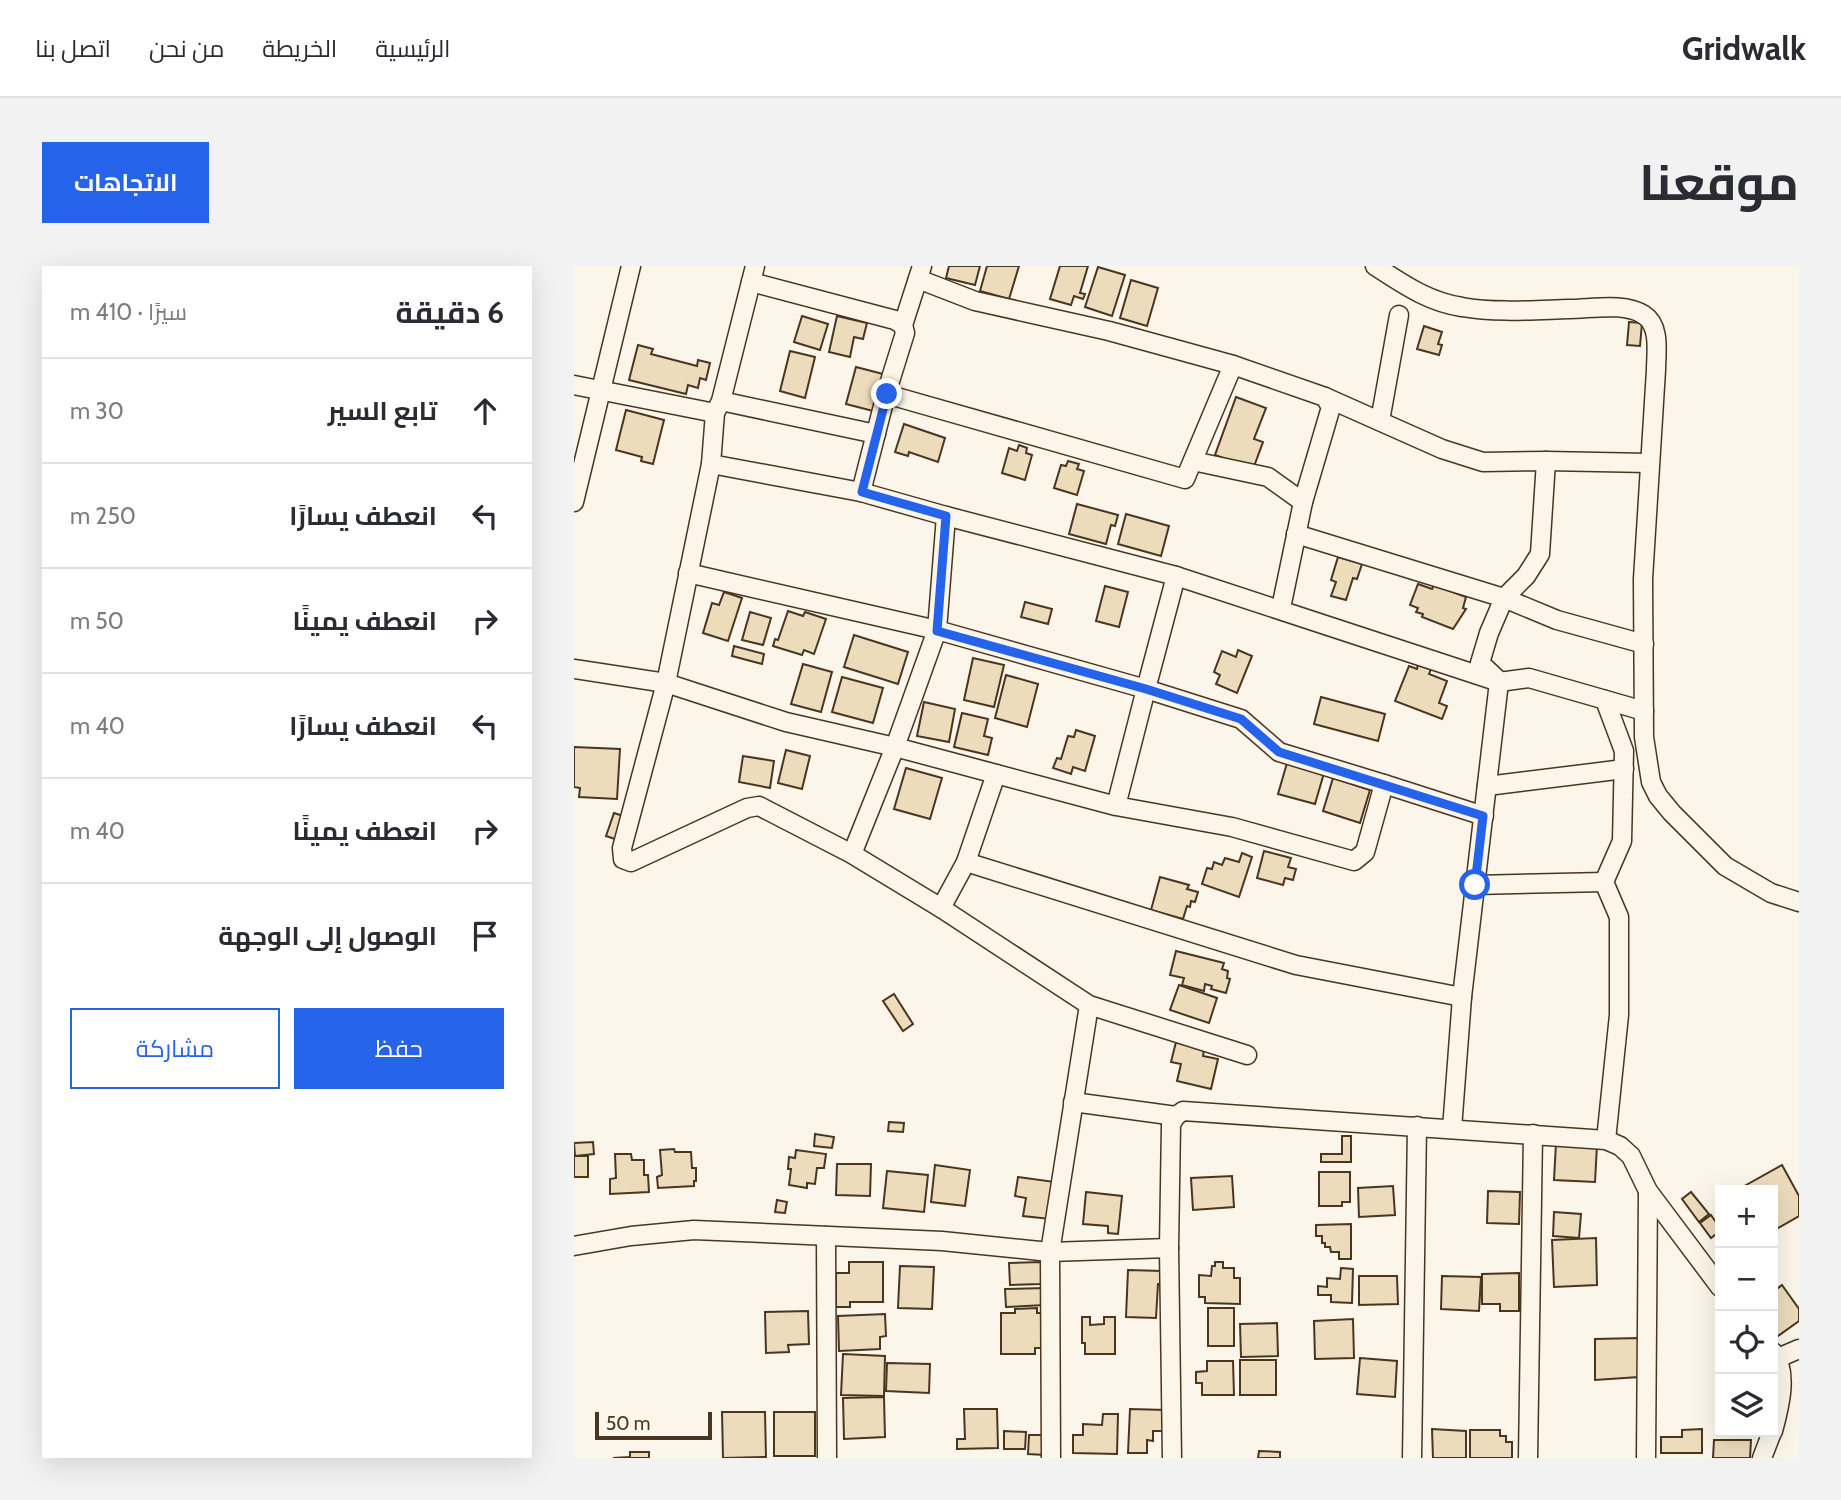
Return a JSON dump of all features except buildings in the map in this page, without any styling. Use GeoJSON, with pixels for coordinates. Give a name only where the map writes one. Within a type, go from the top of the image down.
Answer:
{"type":"FeatureCollection","features":[{"type":"Feature","properties":{"kind":"street"},"geometry":{"type":"LineString","coordinates":[[574,502],[631,266]]}},
{"type":"Feature","properties":{"kind":"street"},"geometry":{"type":"LineString","coordinates":[[1375,266],[1421,296],[1438,303],[1463,308],[1524,310],[1615,308],[1633,310],[1652,323],[1656,337],[1656,370],[1643,579],[1644,737],[1651,782],[1658,796],[1725,866],[1771,892],[1799,902]]}},
{"type":"Feature","properties":{"kind":"street"},"geometry":{"type":"LineString","coordinates":[[862,492],[905,333],[903,325],[920,272],[975,301],[1109,331],[1233,365],[1325,397],[1442,449],[1483,462],[1546,460],[1649,463]]}},
{"type":"Feature","properties":{"kind":"street"},"geometry":{"type":"LineString","coordinates":[[903,325],[895,320],[753,274],[718,407],[711,464],[666,683],[622,848],[623,859],[631,862],[747,808],[759,806],[852,854],[941,908],[1089,1005],[1247,1055]]}},
{"type":"Feature","properties":{"kind":"street"},"geometry":{"type":"LineString","coordinates":[[1380,421],[1399,315]]}},
{"type":"Feature","properties":{"kind":"street"},"geometry":{"type":"LineString","coordinates":[[887,394],[1185,479],[1233,365]]}},
{"type":"Feature","properties":{"kind":"street"},"geometry":{"type":"LineString","coordinates":[[574,385],[876,434]]}},
{"type":"Feature","properties":{"kind":"street"},"geometry":{"type":"LineString","coordinates":[[1281,608],[1303,502],[1331,407],[1325,397]]}},
{"type":"Feature","properties":{"kind":"street"},"geometry":{"type":"LineString","coordinates":[[1499,682],[1480,663],[1504,598],[1526,576],[1541,554],[1546,460]]}},
{"type":"Feature","properties":{"kind":"street"},"geometry":{"type":"LineString","coordinates":[[1192,461],[1268,477],[1303,502]]}},
{"type":"Feature","properties":{"kind":"street"},"geometry":{"type":"LineString","coordinates":[[711,464],[862,492],[1176,576],[1281,608],[1499,682],[1529,678],[1644,711]]}},
{"type":"Feature","properties":{"kind":"street"},"geometry":{"type":"LineString","coordinates":[[852,854],[937,631],[946,516]]}},
{"type":"Feature","properties":{"kind":"street"},"geometry":{"type":"LineString","coordinates":[[1296,534],[1504,598],[1557,620],[1644,644]]}},
{"type":"Feature","properties":{"kind":"street"},"geometry":{"type":"LineString","coordinates":[[688,573],[937,631],[1146,689],[1241,719],[1279,752],[1483,816]]}},
{"type":"Feature","properties":{"kind":"street"},"geometry":{"type":"LineString","coordinates":[[1116,806],[1176,576]]}},
{"type":"Feature","properties":{"kind":"street"},"geometry":{"type":"LineString","coordinates":[[574,669],[666,683],[786,722],[895,747],[1116,806],[1232,827],[1354,861],[1365,852],[1384,784]]}},
{"type":"Feature","properties":{"kind":"street"},"geometry":{"type":"LineString","coordinates":[[1452,1129],[1462,997],[1499,682]]}},
{"type":"Feature","properties":{"kind":"street"},"geometry":{"type":"LineString","coordinates":[[1605,700],[1624,751],[1622,841],[1604,882],[1619,917],[1619,1015],[1606,1140]]}},
{"type":"Feature","properties":{"kind":"street"},"geometry":{"type":"LineString","coordinates":[[1487,786],[1624,769]]}},
{"type":"Feature","properties":{"kind":"street"},"geometry":{"type":"LineString","coordinates":[[941,908],[966,862],[996,774]]}},
{"type":"Feature","properties":{"kind":"street"},"geometry":{"type":"LineString","coordinates":[[966,862],[1296,965],[1462,997]]}},
{"type":"Feature","properties":{"kind":"street"},"geometry":{"type":"LineString","coordinates":[[1475,885],[1604,882]]}},
{"type":"Feature","properties":{"kind":"street"},"geometry":{"type":"LineString","coordinates":[[1051,1458],[1050,1252],[1089,1005]]}},
{"type":"Feature","properties":{"kind":"street"},"geometry":{"type":"LineString","coordinates":[[1073,1102],[1176,1116]]}},
{"type":"Feature","properties":{"kind":"street"},"geometry":{"type":"LineString","coordinates":[[1172,1458],[1169,1248],[1171,1125],[1183,1111],[1606,1140],[1620,1146],[1631,1156],[1648,1191],[1715,1280]]}},
{"type":"Feature","properties":{"kind":"street"},"geometry":{"type":"LineString","coordinates":[[1412,1458],[1417,1126]]}},
{"type":"Feature","properties":{"kind":"street"},"geometry":{"type":"LineString","coordinates":[[1528,1458],[1533,1134]]}},
{"type":"Feature","properties":{"kind":"street"},"geometry":{"type":"LineString","coordinates":[[1646,1458],[1648,1191]]}},
{"type":"Feature","properties":{"kind":"street"},"geometry":{"type":"LineString","coordinates":[[574,1246],[652,1233],[694,1230],[942,1241],[1050,1252],[1169,1248]]}},
{"type":"Feature","properties":{"kind":"street"},"geometry":{"type":"LineString","coordinates":[[826,1236],[827,1458]]}},
{"type":"Feature","properties":{"kind":"street"},"geometry":{"type":"LineString","coordinates":[[1778,1354],[1799,1349]]}},
{"type":"Feature","properties":{"kind":"street"},"geometry":{"type":"LineString","coordinates":[[1778,1373],[1782,1398],[1778,1413]]}},
{"type":"Feature","properties":{"kind":"street"},"geometry":{"type":"LineString","coordinates":[[1762,1458],[1771,1437]]}},
{"type":"Feature","properties":{"kind":"route"},"geometry":{"type":"LineString","coordinates":[[887,394],[862,492],[946,516],[937,631],[1146,689],[1241,719],[1279,752],[1483,816],[1475,885]]}}]}
